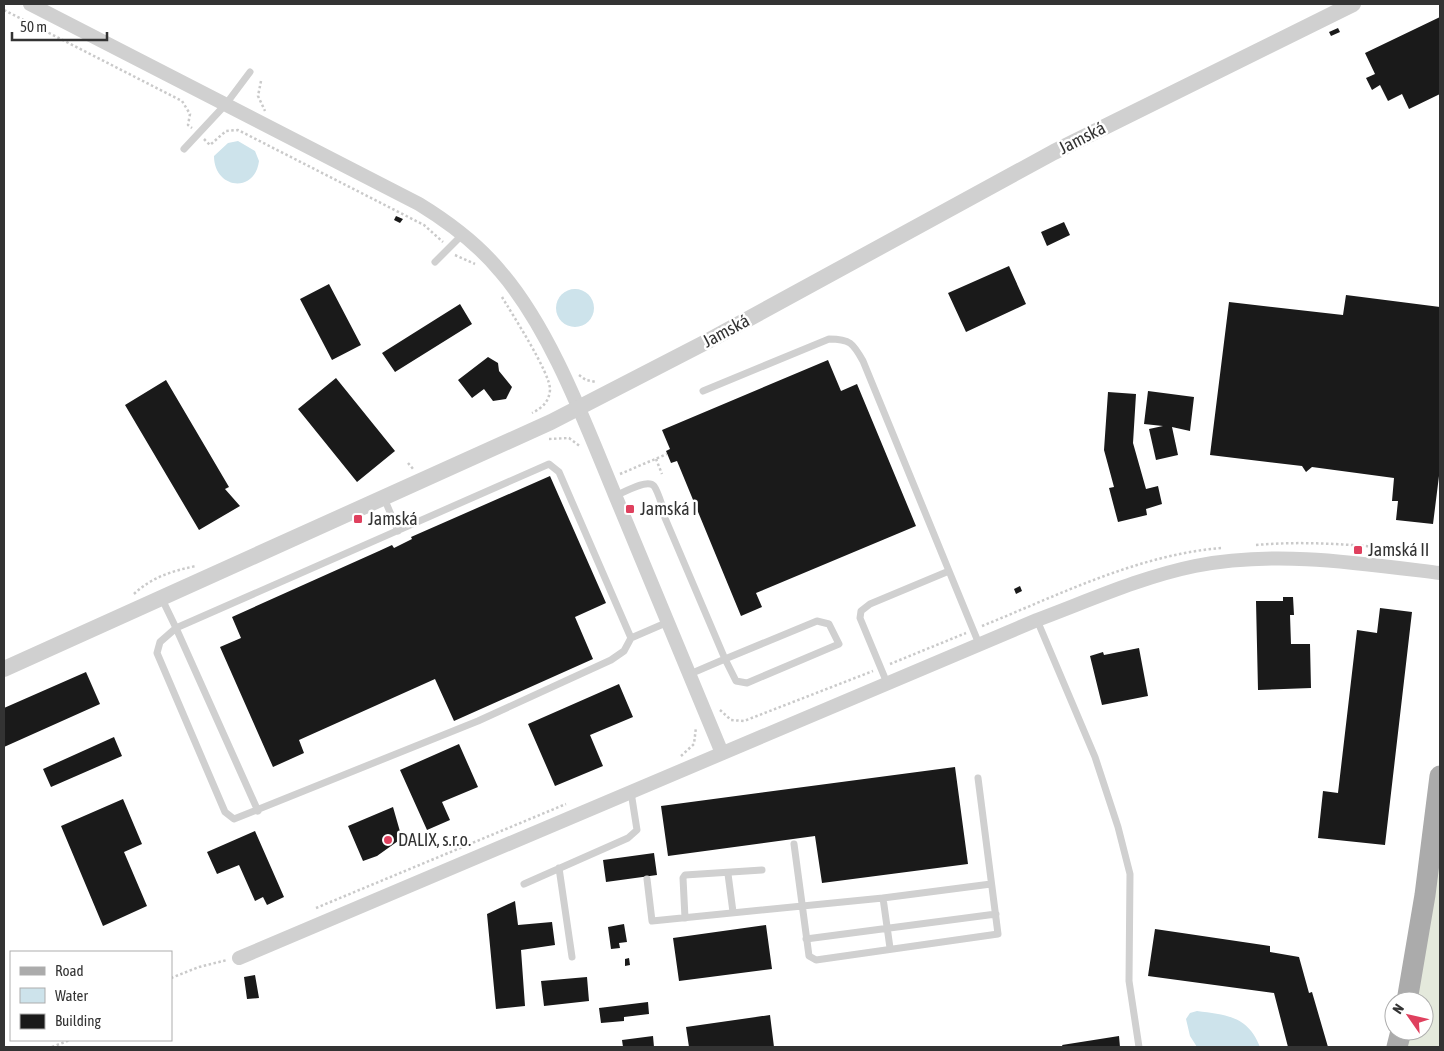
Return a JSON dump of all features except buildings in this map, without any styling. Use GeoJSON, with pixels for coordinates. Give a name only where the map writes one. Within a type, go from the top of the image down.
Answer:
{"type":"FeatureCollection","features":[{"type":"Feature","properties":{"kind":"main road"},"geometry":{"type":"LineString","coordinates":[[1409,991],[1419,933],[1440,776]]}},
{"type":"Feature","properties":{"kind":"street"},"geometry":{"type":"LineString","coordinates":[[30,4],[419,204],[463,234],[502,272],[534,320],[579,408],[722,753]]}},
{"type":"Feature","properties":{"kind":"street","name":"Jamská"},"geometry":{"type":"LineString","coordinates":[[4,669],[162,599],[579,408],[706,342],[1054,152],[1353,4]]}},
{"type":"Feature","properties":{"kind":"street"},"geometry":{"type":"LineString","coordinates":[[239,958],[979,644],[1037,620],[1163,574],[1195,566],[1231,561],[1315,559],[1440,573]]}},
{"type":"Feature","properties":{"kind":"lane"},"geometry":{"type":"LineString","coordinates":[[184,149],[226,104],[250,72]]}},
{"type":"Feature","properties":{"kind":"lane"},"geometry":{"type":"LineString","coordinates":[[435,262],[463,234]]}},
{"type":"Feature","properties":{"kind":"lane"},"geometry":{"type":"LineString","coordinates":[[703,391],[829,339],[843,339],[853,344],[863,361],[979,644]]}},
{"type":"Feature","properties":{"kind":"lane"},"geometry":{"type":"LineString","coordinates":[[631,638],[559,472],[554,465],[544,464],[398,531],[176,628],[160,642],[157,653],[224,812],[234,819],[258,811],[341,775],[478,721],[620,655],[631,638],[668,622]]}},
{"type":"Feature","properties":{"kind":"lane"},"geometry":{"type":"LineString","coordinates":[[615,496],[643,484],[650,483],[654,486],[725,659],[736,681],[747,683],[838,644],[829,624],[817,621],[725,659],[690,674]]}},
{"type":"Feature","properties":{"kind":"lane"},"geometry":{"type":"LineString","coordinates":[[384,498],[398,531]]}},
{"type":"Feature","properties":{"kind":"lane"},"geometry":{"type":"LineString","coordinates":[[887,683],[862,624],[862,611],[870,604],[949,571]]}},
{"type":"Feature","properties":{"kind":"lane"},"geometry":{"type":"LineString","coordinates":[[162,599],[258,811]]}},
{"type":"Feature","properties":{"kind":"lane"},"geometry":{"type":"LineString","coordinates":[[1037,620],[1095,757],[1118,827],[1130,874],[1129,981],[1139,1047]]}},
{"type":"Feature","properties":{"kind":"lane"},"geometry":{"type":"LineString","coordinates":[[794,844],[809,956],[816,960],[998,934],[978,778]]}},
{"type":"Feature","properties":{"kind":"lane"},"geometry":{"type":"LineString","coordinates":[[524,884],[628,838],[637,830],[631,792]]}},
{"type":"Feature","properties":{"kind":"lane"},"geometry":{"type":"LineString","coordinates":[[559,868],[572,957]]}},
{"type":"Feature","properties":{"kind":"lane"},"geometry":{"type":"LineString","coordinates":[[685,918],[683,878],[685,875],[728,874],[762,870]]}},
{"type":"Feature","properties":{"kind":"lane"},"geometry":{"type":"LineString","coordinates":[[728,874],[733,912]]}},
{"type":"Feature","properties":{"kind":"lane"},"geometry":{"type":"LineString","coordinates":[[647,879],[652,921],[802,904],[883,898],[992,884]]}},
{"type":"Feature","properties":{"kind":"lane"},"geometry":{"type":"LineString","coordinates":[[883,898],[890,948]]}},
{"type":"Feature","properties":{"kind":"lane"},"geometry":{"type":"LineString","coordinates":[[806,939],[996,914]]}},
{"type":"Feature","properties":{"kind":"path"},"geometry":{"type":"LineString","coordinates":[[4,10],[182,101],[190,114],[188,125],[210,146],[226,132],[238,130],[424,225],[444,243]]}},
{"type":"Feature","properties":{"kind":"path"},"geometry":{"type":"LineString","coordinates":[[457,258],[471,261],[480,269]]}},
{"type":"Feature","properties":{"kind":"path"},"geometry":{"type":"LineString","coordinates":[[498,290],[549,380],[548,399],[542,407],[530,415]]}},
{"type":"Feature","properties":{"kind":"path"},"geometry":{"type":"LineString","coordinates":[[546,440],[569,438],[582,448]]}},
{"type":"Feature","properties":{"kind":"path"},"geometry":{"type":"LineString","coordinates":[[620,474],[667,454]]}},
{"type":"Feature","properties":{"kind":"path"},"geometry":{"type":"LineString","coordinates":[[656,458],[662,474]]}},
{"type":"Feature","properties":{"kind":"path"},"geometry":{"type":"LineString","coordinates":[[408,464],[415,471],[423,468]]}},
{"type":"Feature","properties":{"kind":"path"},"geometry":{"type":"LineString","coordinates":[[676,758],[694,744],[697,732],[695,723]]}},
{"type":"Feature","properties":{"kind":"path"},"geometry":{"type":"LineString","coordinates":[[316,908],[574,800]]}},
{"type":"Feature","properties":{"kind":"path"},"geometry":{"type":"LineString","coordinates":[[172,978],[199,967],[239,958]]}},
{"type":"Feature","properties":{"kind":"path"},"geometry":{"type":"LineString","coordinates":[[52,1047],[67,1041]]}},
{"type":"Feature","properties":{"kind":"shaded area"},"geometry":{"type":"Polygon","coordinates":[[[1440,849],[1440,1047],[1406,1047],[1408,1041],[1434,1041],[1434,991],[1418,991],[1440,849]]]}},
{"type":"Feature","properties":{"kind":"water"},"geometry":{"type":"Polygon","coordinates":[[[238,141],[255,151],[259,161],[256,172],[243,183],[227,181],[220,175],[214,156],[228,143],[238,141]]]}},
{"type":"Feature","properties":{"kind":"water"},"geometry":{"type":"Polygon","coordinates":[[[575,289],[589,294],[594,308],[589,322],[575,327],[561,322],[556,308],[561,294],[575,289]]]}},
{"type":"Feature","properties":{"kind":"water"},"geometry":{"type":"Polygon","coordinates":[[[1197,1011],[1227,1016],[1243,1023],[1255,1037],[1260,1047],[1197,1047],[1190,1036],[1186,1019],[1190,1013],[1197,1011]]]}},
{"type":"Feature","properties":{"kind":"place","name":"Jamská I"},"geometry":{"type":"Point","coordinates":[630,509]}},
{"type":"Feature","properties":{"kind":"place","name":"Jamská"},"geometry":{"type":"Point","coordinates":[358,519]}},
{"type":"Feature","properties":{"kind":"place","name":"Jamská II"},"geometry":{"type":"Point","coordinates":[1358,550]}},
{"type":"Feature","properties":{"kind":"place","name":"DALIX, s.r.o."},"geometry":{"type":"Point","coordinates":[388,840]}}]}
